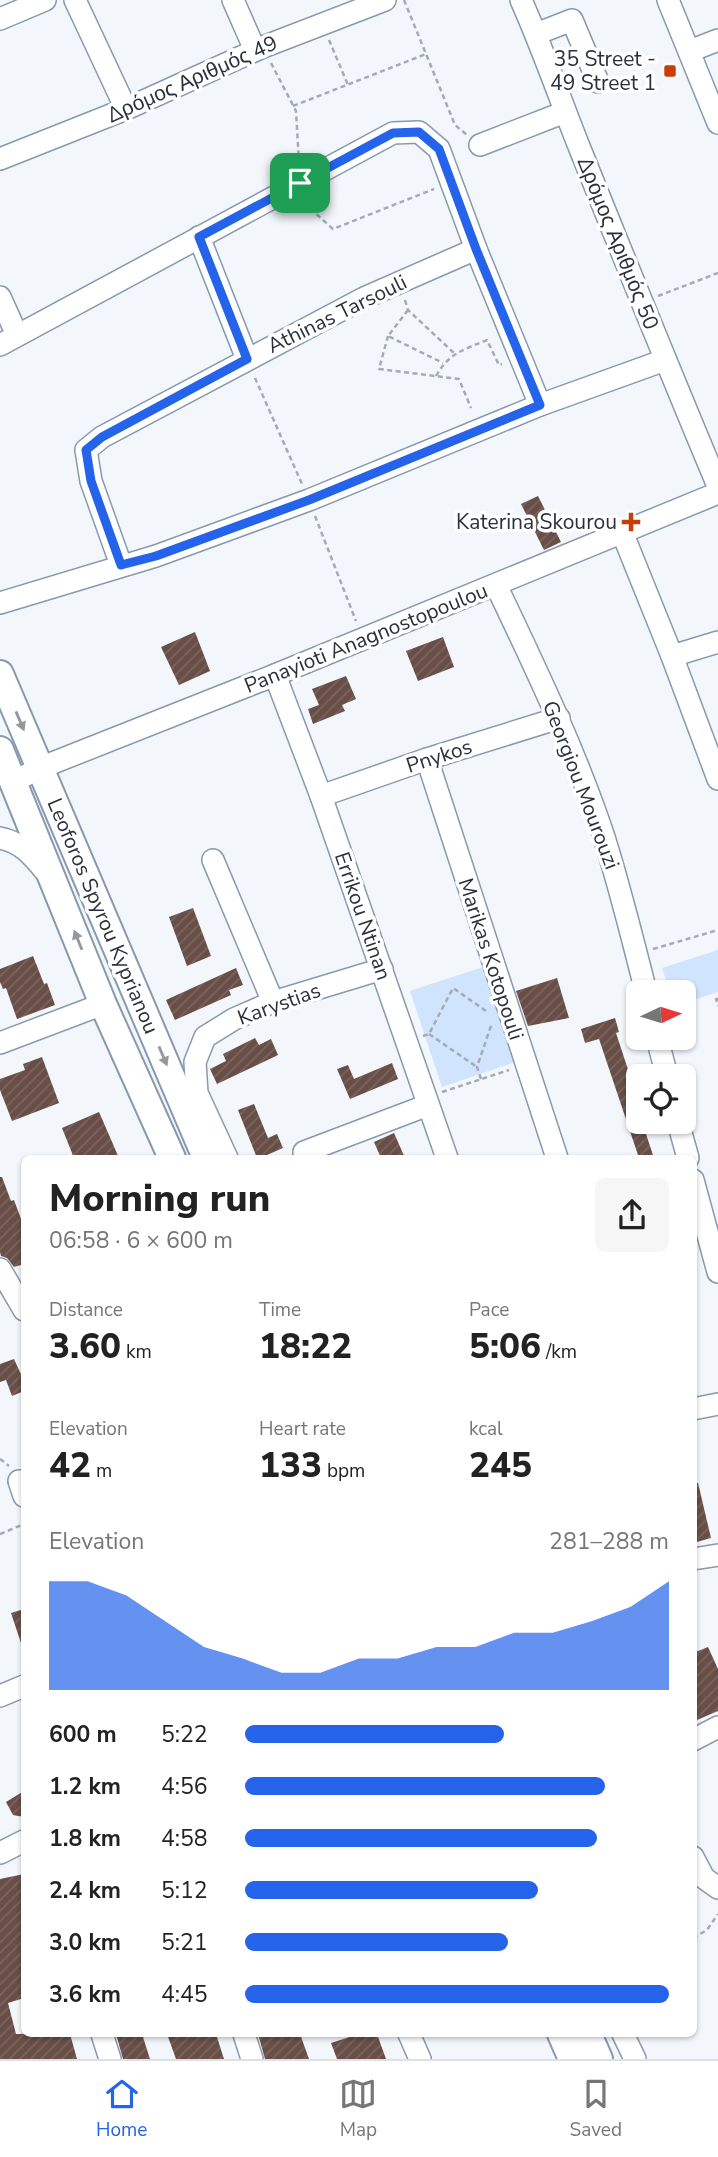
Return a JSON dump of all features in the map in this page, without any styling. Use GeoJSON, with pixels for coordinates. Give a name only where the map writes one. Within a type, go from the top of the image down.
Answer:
{"type":"FeatureCollection","features":[{"type":"Feature","properties":{"kind":"main road","name":"Leoforos Spyrou Kyprianou"},"geometry":{"type":"LineString","coordinates":[[0,674],[205,1155]]}},
{"type":"Feature","properties":{"kind":"main road","name":"Leoforos Spyrou Kyprianou"},"geometry":{"type":"LineString","coordinates":[[0,750],[103,1004],[171,1155]]}},
{"type":"Feature","properties":{"kind":"main road"},"geometry":{"type":"LineString","coordinates":[[562,2037],[572,2059]]}},
{"type":"Feature","properties":{"kind":"main road"},"geometry":{"type":"LineString","coordinates":[[589,2037],[599,2059]]}},
{"type":"Feature","properties":{"kind":"street"},"geometry":{"type":"LineString","coordinates":[[0,19],[45,0]]}},
{"type":"Feature","properties":{"kind":"street"},"geometry":{"type":"LineString","coordinates":[[75,0],[126,109]]}},
{"type":"Feature","properties":{"kind":"street"},"geometry":{"type":"LineString","coordinates":[[233,0],[259,49]]}},
{"type":"Feature","properties":{"kind":"street","name":"Δρόμος Αριθμός 49"},"geometry":{"type":"LineString","coordinates":[[0,159],[126,109],[259,49],[385,0]]}},
{"type":"Feature","properties":{"kind":"street","name":"Δρόμος Αριθμός 50"},"geometry":{"type":"LineString","coordinates":[[521,0],[718,485]]}},
{"type":"Feature","properties":{"kind":"street"},"geometry":{"type":"LineString","coordinates":[[668,0],[718,123]]}},
{"type":"Feature","properties":{"kind":"street"},"geometry":{"type":"LineString","coordinates":[[536,34],[572,20],[598,82]]}},
{"type":"Feature","properties":{"kind":"street"},"geometry":{"type":"LineString","coordinates":[[690,51],[718,40]]}},
{"type":"Feature","properties":{"kind":"street"},"geometry":{"type":"LineString","coordinates":[[481,145],[565,112]]}},
{"type":"Feature","properties":{"kind":"street"},"geometry":{"type":"LineString","coordinates":[[0,297],[9,340],[393,133],[419,132],[439,149],[476,249],[540,405]]}},
{"type":"Feature","properties":{"kind":"street"},"geometry":{"type":"LineString","coordinates":[[199,237],[247,359]]}},
{"type":"Feature","properties":{"kind":"street","name":"Athinas Tarsouli"},"geometry":{"type":"LineString","coordinates":[[121,565],[91,481],[86,450],[102,437],[364,298],[476,249]]}},
{"type":"Feature","properties":{"kind":"street"},"geometry":{"type":"LineString","coordinates":[[0,603],[156,556],[309,500],[540,405],[666,360]]}},
{"type":"Feature","properties":{"kind":"street","name":"Panayioti Anagnostopoulou"},"geometry":{"type":"LineString","coordinates":[[13,782],[40,768],[275,675],[718,493]]}},
{"type":"Feature","properties":{"kind":"street"},"geometry":{"type":"LineString","coordinates":[[622,532],[718,779]]}},
{"type":"Feature","properties":{"kind":"street","name":"Georgiou Mourouzi"},"geometry":{"type":"LineString","coordinates":[[496,585],[559,718],[603,835],[643,980]]}},
{"type":"Feature","properties":{"kind":"street"},"geometry":{"type":"LineString","coordinates":[[672,656],[718,642]]}},
{"type":"Feature","properties":{"kind":"street","name":"Errikou Ntinan"},"geometry":{"type":"LineString","coordinates":[[275,675],[321,796],[446,1155]]}},
{"type":"Feature","properties":{"kind":"street","name":"Pnykos"},"geometry":{"type":"LineString","coordinates":[[321,796],[427,759],[559,718]]}},
{"type":"Feature","properties":{"kind":"street","name":"Marikas Kotopouli"},"geometry":{"type":"LineString","coordinates":[[427,759],[556,1155]]}},
{"type":"Feature","properties":{"kind":"street"},"geometry":{"type":"LineString","coordinates":[[0,838],[10,840],[27,850],[55,884]]}},
{"type":"Feature","properties":{"kind":"street"},"geometry":{"type":"LineString","coordinates":[[213,860],[273,1002]]}},
{"type":"Feature","properties":{"kind":"street","name":"Karystias"},"geometry":{"type":"LineString","coordinates":[[226,1155],[197,1093],[195,1062],[205,1037],[234,1019],[273,1002],[382,969]]}},
{"type":"Feature","properties":{"kind":"street"},"geometry":{"type":"LineString","coordinates":[[2,1035],[103,1004]]}},
{"type":"Feature","properties":{"kind":"street"},"geometry":{"type":"LineString","coordinates":[[304,1152],[427,1102]]}},
{"type":"Feature","properties":{"kind":"street"},"geometry":{"type":"LineString","coordinates":[[681,1134],[687,1155]]}},
{"type":"Feature","properties":{"kind":"street"},"geometry":{"type":"LineString","coordinates":[[697,1187],[709,1208],[718,1272]]}},
{"type":"Feature","properties":{"kind":"street"},"geometry":{"type":"LineString","coordinates":[[0,1269],[21,1305]]}},
{"type":"Feature","properties":{"kind":"street"},"geometry":{"type":"LineString","coordinates":[[697,1408],[718,1404]]}},
{"type":"Feature","properties":{"kind":"street"},"geometry":{"type":"LineString","coordinates":[[697,1558],[718,1555]]}},
{"type":"Feature","properties":{"kind":"street"},"geometry":{"type":"LineString","coordinates":[[0,1696],[21,1687]]}},
{"type":"Feature","properties":{"kind":"street"},"geometry":{"type":"LineString","coordinates":[[697,1738],[718,1727]]}},
{"type":"Feature","properties":{"kind":"street"},"geometry":{"type":"LineString","coordinates":[[697,1865],[704,1878],[718,1888]]}},
{"type":"Feature","properties":{"kind":"street"},"geometry":{"type":"LineString","coordinates":[[103,2037],[110,2059]]}},
{"type":"Feature","properties":{"kind":"street"},"geometry":{"type":"LineString","coordinates":[[245,2037],[252,2059]]}},
{"type":"Feature","properties":{"kind":"street"},"geometry":{"type":"LineString","coordinates":[[410,2037],[420,2059]]}},
{"type":"Feature","properties":{"kind":"street"},"geometry":{"type":"LineString","coordinates":[[624,2037],[635,2059]]}},
{"type":"Feature","properties":{"kind":"path"},"geometry":{"type":"LineString","coordinates":[[404,0],[455,125],[481,145]]}},
{"type":"Feature","properties":{"kind":"path"},"geometry":{"type":"LineString","coordinates":[[323,24],[348,85]]}},
{"type":"Feature","properties":{"kind":"path"},"geometry":{"type":"LineString","coordinates":[[259,49],[296,111],[295,186],[333,229],[451,182]]}},
{"type":"Feature","properties":{"kind":"path"},"geometry":{"type":"LineString","coordinates":[[293,106],[426,54]]}},
{"type":"Feature","properties":{"kind":"path"},"geometry":{"type":"LineString","coordinates":[[642,302],[718,273]]}},
{"type":"Feature","properties":{"kind":"path"},"geometry":{"type":"LineString","coordinates":[[401,290],[408,310],[454,354]]}},
{"type":"Feature","properties":{"kind":"path"},"geometry":{"type":"LineString","coordinates":[[408,310],[388,336],[379,369],[459,379],[471,408]]}},
{"type":"Feature","properties":{"kind":"path"},"geometry":{"type":"LineString","coordinates":[[388,336],[443,364]]}},
{"type":"Feature","properties":{"kind":"path"},"geometry":{"type":"LineString","coordinates":[[436,376],[443,364],[454,354],[487,340],[499,365],[510,361]]}},
{"type":"Feature","properties":{"kind":"path"},"geometry":{"type":"LineString","coordinates":[[637,954],[718,930]]}},
{"type":"Feature","properties":{"kind":"path"},"geometry":{"type":"LineString","coordinates":[[477,1067],[495,1017],[453,988],[429,1034],[477,1067],[481,1079]]}},
{"type":"Feature","properties":{"kind":"path"},"geometry":{"type":"LineString","coordinates":[[718,999],[718,1006]]}},
{"type":"Feature","properties":{"kind":"path"},"geometry":{"type":"LineString","coordinates":[[427,1102],[481,1079],[526,1064]]}},
{"type":"Feature","properties":{"kind":"path"},"geometry":{"type":"LineString","coordinates":[[0,1534],[21,1525]]}},
{"type":"Feature","properties":{"kind":"path"},"geometry":{"type":"LineString","coordinates":[[697,1936],[707,1930],[718,1914]]}},
{"type":"Feature","properties":{"kind":"shaded area"},"geometry":{"type":"Polygon","coordinates":[[[718,950],[718,992],[696,999],[696,980],[666,980],[662,968],[718,950]]]}},
{"type":"Feature","properties":{"kind":"shaded area"},"geometry":{"type":"Polygon","coordinates":[[[483,967],[515,1062],[442,1087],[410,991],[483,967]]]}},
{"type":"Feature","properties":{"kind":"building"},"geometry":{"type":"Polygon","coordinates":[[[538,496],[561,542],[544,550],[521,504],[538,496]]]}},
{"type":"Feature","properties":{"kind":"building"},"geometry":{"type":"Polygon","coordinates":[[[195,632],[210,671],[179,685],[161,647],[195,632]]]}},
{"type":"Feature","properties":{"kind":"building"},"geometry":{"type":"Polygon","coordinates":[[[443,637],[454,667],[418,681],[406,651],[443,637]]]}},
{"type":"Feature","properties":{"kind":"building"},"geometry":{"type":"Polygon","coordinates":[[[346,676],[356,699],[342,705],[345,711],[313,724],[308,709],[319,705],[312,689],[346,676]]]}},
{"type":"Feature","properties":{"kind":"building"},"geometry":{"type":"Polygon","coordinates":[[[193,908],[211,956],[187,966],[169,917],[193,908]]]}},
{"type":"Feature","properties":{"kind":"building"},"geometry":{"type":"Polygon","coordinates":[[[33,956],[55,1005],[17,1019],[6,988],[3,989],[0,982],[0,969],[33,956]]]}},
{"type":"Feature","properties":{"kind":"building"},"geometry":{"type":"Polygon","coordinates":[[[236,968],[243,985],[229,990],[231,995],[175,1020],[166,1000],[236,968]]]}},
{"type":"Feature","properties":{"kind":"building"},"geometry":{"type":"Polygon","coordinates":[[[557,978],[569,1018],[528,1026],[516,991],[557,978]]]}},
{"type":"Feature","properties":{"kind":"building"},"geometry":{"type":"Polygon","coordinates":[[[615,1018],[619,1032],[616,1033],[626,1064],[626,1119],[599,1039],[585,1043],[581,1029],[615,1018]]]}},
{"type":"Feature","properties":{"kind":"building"},"geometry":{"type":"Polygon","coordinates":[[[255,1038],[259,1045],[271,1039],[278,1055],[217,1084],[210,1069],[226,1061],[223,1054],[255,1038]]]}},
{"type":"Feature","properties":{"kind":"building"},"geometry":{"type":"Polygon","coordinates":[[[42,1057],[59,1103],[12,1121],[0,1090],[0,1079],[25,1070],[23,1064],[42,1057]]]}},
{"type":"Feature","properties":{"kind":"building"},"geometry":{"type":"Polygon","coordinates":[[[392,1063],[398,1079],[350,1099],[337,1069],[348,1065],[354,1079],[392,1063]]]}},
{"type":"Feature","properties":{"kind":"building"},"geometry":{"type":"Polygon","coordinates":[[[254,1104],[268,1138],[277,1134],[283,1148],[267,1155],[256,1155],[238,1110],[254,1104]]]}},
{"type":"Feature","properties":{"kind":"building"},"geometry":{"type":"Polygon","coordinates":[[[99,1112],[118,1155],[73,1155],[62,1128],[99,1112]]]}},
{"type":"Feature","properties":{"kind":"building"},"geometry":{"type":"Polygon","coordinates":[[[394,1133],[404,1155],[380,1155],[374,1142],[394,1133]]]}},
{"type":"Feature","properties":{"kind":"building"},"geometry":{"type":"Polygon","coordinates":[[[631,1134],[646,1134],[653,1155],[638,1155],[631,1134]]]}},
{"type":"Feature","properties":{"kind":"building"},"geometry":{"type":"Polygon","coordinates":[[[2,1177],[21,1219],[21,1265],[14,1267],[0,1252],[2,1177]]]}},
{"type":"Feature","properties":{"kind":"building"},"geometry":{"type":"Polygon","coordinates":[[[14,1359],[21,1374],[21,1392],[12,1396],[6,1380],[0,1382],[0,1364],[14,1359]]]}},
{"type":"Feature","properties":{"kind":"building"},"geometry":{"type":"Polygon","coordinates":[[[697,1483],[711,1538],[697,1542],[697,1483]]]}},
{"type":"Feature","properties":{"kind":"building"},"geometry":{"type":"Polygon","coordinates":[[[21,1610],[21,1643],[11,1613],[21,1610]]]}},
{"type":"Feature","properties":{"kind":"building"},"geometry":{"type":"Polygon","coordinates":[[[708,1647],[718,1669],[718,1711],[697,1720],[697,1651],[708,1647]]]}},
{"type":"Feature","properties":{"kind":"building"},"geometry":{"type":"Polygon","coordinates":[[[21,1793],[21,1816],[13,1815],[6,1802],[21,1793]]]}},
{"type":"Feature","properties":{"kind":"building"},"geometry":{"type":"Polygon","coordinates":[[[21,1875],[21,1999],[8,2003],[16,2034],[21,2034],[21,2037],[71,2037],[77,2059],[0,2059],[0,1879],[21,1875]]]}},
{"type":"Feature","properties":{"kind":"building"},"geometry":{"type":"Polygon","coordinates":[[[117,2037],[143,2037],[150,2059],[123,2059],[117,2037]]]}},
{"type":"Feature","properties":{"kind":"building"},"geometry":{"type":"Polygon","coordinates":[[[168,2037],[217,2037],[224,2059],[176,2059],[168,2037]]]}},
{"type":"Feature","properties":{"kind":"building"},"geometry":{"type":"Polygon","coordinates":[[[259,2037],[301,2037],[309,2059],[265,2059],[259,2037]]]}},
{"type":"Feature","properties":{"kind":"building"},"geometry":{"type":"Polygon","coordinates":[[[350,2037],[378,2037],[386,2059],[337,2059],[331,2043],[350,2037]]]}},
{"type":"Feature","properties":{"kind":"place","name":"35 Street - 49 Street 1"},"geometry":{"type":"Point","coordinates":[670,71]}},
{"type":"Feature","properties":{"kind":"place","name":"Katerina Skourou"},"geometry":{"type":"Point","coordinates":[631,522]}},
{"type":"Feature","properties":{"kind":"route"},"geometry":{"type":"LineString","coordinates":[[419,132],[439,149],[476,249],[540,405],[309,500],[156,556],[121,565],[91,481],[86,450],[102,437],[247,359],[199,237],[300,183],[393,133],[419,132]]}}]}
